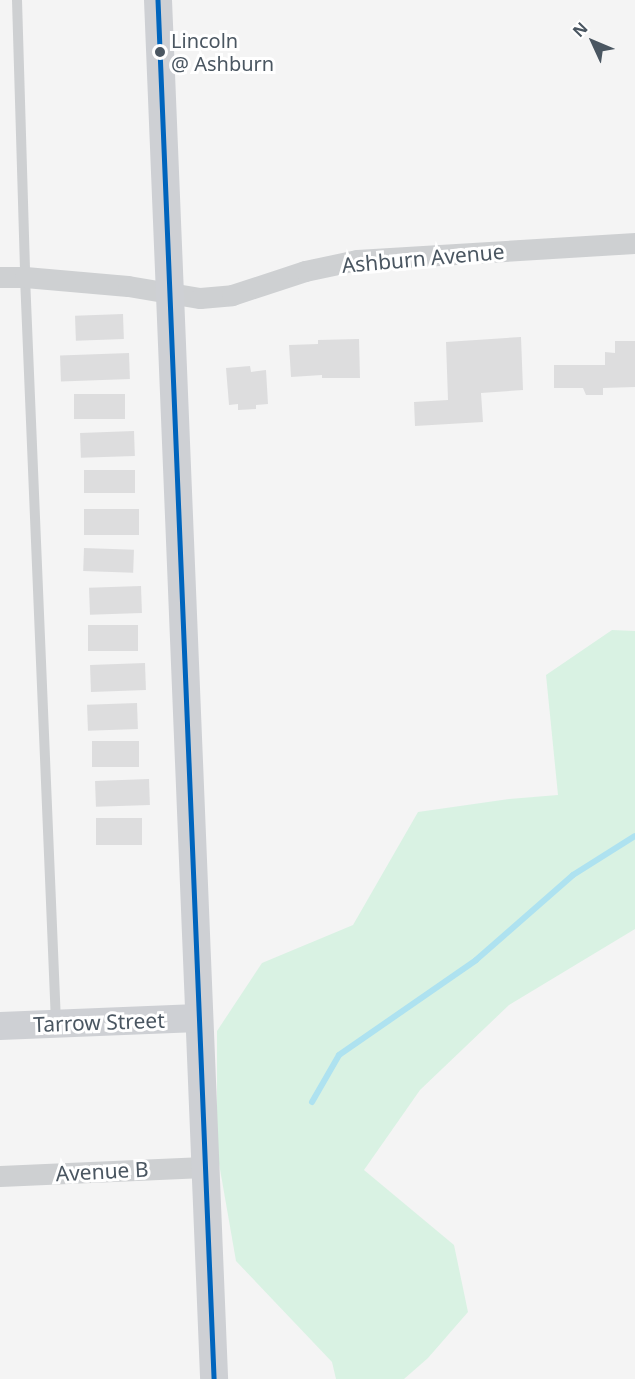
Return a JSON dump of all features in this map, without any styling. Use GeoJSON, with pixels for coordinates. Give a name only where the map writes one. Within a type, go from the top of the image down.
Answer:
{"type":"FeatureCollection","features":[{"type":"Feature","properties":{"kind":"street"},"geometry":{"type":"LineString","coordinates":[[158,0],[168,293],[214,1379]]}},
{"type":"Feature","properties":{"kind":"street","name":"Ashburn Avenue"},"geometry":{"type":"LineString","coordinates":[[0,278],[25,277],[128,286],[200,298],[232,295],[305,271],[357,260],[635,243]]}},
{"type":"Feature","properties":{"kind":"street","name":"Tarrow Street"},"geometry":{"type":"LineString","coordinates":[[0,1026],[198,1018]]}},
{"type":"Feature","properties":{"kind":"street","name":"Avenue B"},"geometry":{"type":"LineString","coordinates":[[0,1176],[204,1167]]}},
{"type":"Feature","properties":{"kind":"lane"},"geometry":{"type":"LineString","coordinates":[[17,0],[25,277],[56,1024]]}},
{"type":"Feature","properties":{"kind":"green space"},"geometry":{"type":"Polygon","coordinates":[[[612,630],[635,631],[635,929],[509,1005],[420,1090],[364,1170],[454,1245],[468,1312],[428,1358],[404,1379],[336,1379],[332,1362],[236,1261],[217,1152],[217,1031],[262,963],[353,925],[418,812],[509,799],[558,795],[546,675],[612,630]]]}},
{"type":"Feature","properties":{"kind":"building"},"geometry":{"type":"Polygon","coordinates":[[[123,314],[124,339],[76,341],[75,316],[123,314]]]}},
{"type":"Feature","properties":{"kind":"building"},"geometry":{"type":"Polygon","coordinates":[[[521,337],[523,390],[481,393],[483,422],[415,426],[414,402],[448,400],[446,342],[521,337]]]}},
{"type":"Feature","properties":{"kind":"building"},"geometry":{"type":"Polygon","coordinates":[[[359,339],[360,378],[322,378],[322,375],[291,377],[289,345],[318,344],[318,340],[359,339]]]}},
{"type":"Feature","properties":{"kind":"building"},"geometry":{"type":"Polygon","coordinates":[[[615,341],[635,341],[635,387],[603,388],[603,395],[586,395],[583,388],[554,388],[554,365],[605,365],[605,352],[615,353],[615,341]]]}},
{"type":"Feature","properties":{"kind":"building"},"geometry":{"type":"Polygon","coordinates":[[[129,353],[130,379],[61,381],[60,355],[129,353]]]}},
{"type":"Feature","properties":{"kind":"building"},"geometry":{"type":"Polygon","coordinates":[[[250,366],[251,372],[266,370],[268,404],[256,405],[256,409],[238,410],[238,404],[229,405],[226,368],[250,366]]]}},
{"type":"Feature","properties":{"kind":"building"},"geometry":{"type":"Polygon","coordinates":[[[74,394],[125,394],[125,419],[74,419],[74,394]]]}},
{"type":"Feature","properties":{"kind":"building"},"geometry":{"type":"Polygon","coordinates":[[[134,431],[135,456],[81,458],[80,433],[134,431]]]}},
{"type":"Feature","properties":{"kind":"building"},"geometry":{"type":"Polygon","coordinates":[[[84,470],[135,470],[135,493],[84,493],[84,470]]]}},
{"type":"Feature","properties":{"kind":"building"},"geometry":{"type":"Polygon","coordinates":[[[84,509],[139,509],[139,535],[84,535],[84,509]]]}},
{"type":"Feature","properties":{"kind":"building"},"geometry":{"type":"Polygon","coordinates":[[[84,548],[134,550],[133,573],[83,571],[84,548]]]}},
{"type":"Feature","properties":{"kind":"building"},"geometry":{"type":"Polygon","coordinates":[[[141,586],[142,613],[90,615],[89,588],[141,586]]]}},
{"type":"Feature","properties":{"kind":"building"},"geometry":{"type":"Polygon","coordinates":[[[88,625],[138,625],[138,651],[88,651],[88,625]]]}},
{"type":"Feature","properties":{"kind":"building"},"geometry":{"type":"Polygon","coordinates":[[[145,663],[146,690],[91,692],[90,665],[145,663]]]}},
{"type":"Feature","properties":{"kind":"building"},"geometry":{"type":"Polygon","coordinates":[[[137,703],[138,729],[88,731],[87,705],[137,703]]]}},
{"type":"Feature","properties":{"kind":"building"},"geometry":{"type":"Polygon","coordinates":[[[92,741],[139,741],[139,767],[92,767],[92,741]]]}},
{"type":"Feature","properties":{"kind":"building"},"geometry":{"type":"Polygon","coordinates":[[[149,779],[150,805],[96,807],[95,781],[149,779]]]}},
{"type":"Feature","properties":{"kind":"building"},"geometry":{"type":"Polygon","coordinates":[[[96,818],[142,818],[142,845],[96,845],[96,818]]]}},
{"type":"Feature","properties":{"kind":"waterway"},"geometry":{"type":"LineString","coordinates":[[312,1102],[339,1055],[476,960],[573,875],[635,836]]}},
{"type":"Feature","properties":{"kind":"transit line"},"geometry":{"type":"LineString","coordinates":[[158,0],[214,1379]]}},
{"type":"Feature","properties":{"kind":"place","name":"Lincoln @ Ashburn"},"geometry":{"type":"Point","coordinates":[160,52]}}]}
